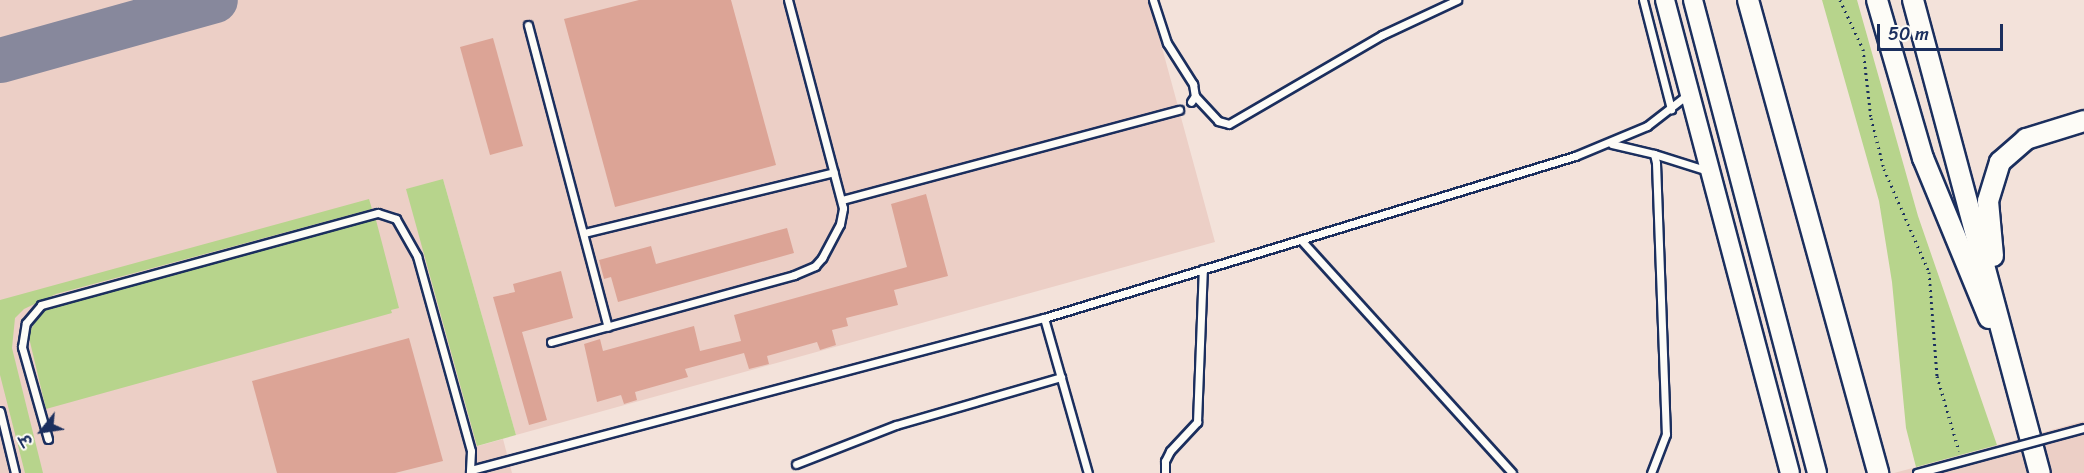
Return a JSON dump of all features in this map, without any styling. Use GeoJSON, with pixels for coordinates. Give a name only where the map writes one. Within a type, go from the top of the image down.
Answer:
{"type":"FeatureCollection","features":[{"type":"Feature","properties":{"kind":"main road"},"geometry":{"type":"LineString","coordinates":[[1748,0],[1878,473]]}},
{"type":"Feature","properties":{"kind":"main road"},"geometry":{"type":"LineString","coordinates":[[1877,0],[1941,210],[2010,364]]}},
{"type":"Feature","properties":{"kind":"main road"},"geometry":{"type":"LineString","coordinates":[[1913,0],[2040,473]]}},
{"type":"Feature","properties":{"kind":"main road"},"geometry":{"type":"LineString","coordinates":[[2010,364],[1989,230],[1988,201],[1992,177],[2011,150],[2026,139],[2084,121]]}},
{"type":"Feature","properties":{"kind":"street"},"geometry":{"type":"LineString","coordinates":[[1665,0],[1790,473]]}},
{"type":"Feature","properties":{"kind":"street"},"geometry":{"type":"LineString","coordinates":[[1693,0],[1817,473]]}},
{"type":"Feature","properties":{"kind":"lane"},"geometry":{"type":"LineString","coordinates":[[551,342],[806,271],[822,258],[840,224],[842,200],[788,0]]}},
{"type":"Feature","properties":{"kind":"lane"},"geometry":{"type":"LineString","coordinates":[[1153,0],[1167,43],[1193,84],[1193,99],[1218,122],[1236,121],[1382,35],[1457,0]]}},
{"type":"Feature","properties":{"kind":"lane"},"geometry":{"type":"LineString","coordinates":[[1643,0],[1671,109]]}},
{"type":"Feature","properties":{"kind":"lane"},"geometry":{"type":"LineString","coordinates":[[528,25],[608,327]]}},
{"type":"Feature","properties":{"kind":"lane"},"geometry":{"type":"LineString","coordinates":[[48,439],[22,347],[26,323],[41,305],[378,213],[396,219],[417,256],[471,451],[471,472],[1044,318],[1612,144],[1671,109],[1689,93]]}},
{"type":"Feature","properties":{"kind":"lane"},"geometry":{"type":"LineString","coordinates":[[842,200],[1179,110]]}},
{"type":"Feature","properties":{"kind":"lane"},"geometry":{"type":"LineString","coordinates":[[1612,144],[1654,154],[1710,172]]}},
{"type":"Feature","properties":{"kind":"lane"},"geometry":{"type":"LineString","coordinates":[[1651,473],[1666,434],[1654,154]]}},
{"type":"Feature","properties":{"kind":"lane"},"geometry":{"type":"LineString","coordinates":[[584,233],[834,172]]}},
{"type":"Feature","properties":{"kind":"lane"},"geometry":{"type":"LineString","coordinates":[[1301,240],[1512,473]]}},
{"type":"Feature","properties":{"kind":"lane"},"geometry":{"type":"LineString","coordinates":[[1165,473],[1170,451],[1197,422],[1204,314],[1203,269]]}},
{"type":"Feature","properties":{"kind":"lane"},"geometry":{"type":"LineString","coordinates":[[1044,318],[1088,473]]}},
{"type":"Feature","properties":{"kind":"lane"},"geometry":{"type":"LineString","coordinates":[[796,464],[896,425],[1061,377]]}},
{"type":"Feature","properties":{"kind":"lane"},"geometry":{"type":"LineString","coordinates":[[0,411],[15,473]]}},
{"type":"Feature","properties":{"kind":"lane"},"geometry":{"type":"LineString","coordinates":[[1917,473],[2084,428]]}},
{"type":"Feature","properties":{"kind":"path"},"geometry":{"type":"LineString","coordinates":[[1840,0],[1863,49],[1871,118],[1884,169],[1929,272],[1937,376],[1961,455]]}},
{"type":"Feature","properties":{"kind":"shaded area"},"geometry":{"type":"Polygon","coordinates":[[[0,0],[1149,0],[1215,242],[516,435],[443,179],[478,446],[503,439],[512,473],[0,473],[0,0]]]}},
{"type":"Feature","properties":{"kind":"shaded area"},"geometry":{"type":"Polygon","coordinates":[[[2084,421],[2084,473],[1894,473],[1961,455],[2084,421]]]}},
{"type":"Feature","properties":{"kind":"green space"},"geometry":{"type":"Polygon","coordinates":[[[1822,0],[1857,0],[1918,216],[1997,445],[1916,467],[1906,428],[1892,282],[1879,201],[1822,0]]]}},
{"type":"Feature","properties":{"kind":"green space"},"geometry":{"type":"Polygon","coordinates":[[[443,179],[516,435],[477,446],[406,189],[443,179]]]}},
{"type":"Feature","properties":{"kind":"green space"},"geometry":{"type":"Polygon","coordinates":[[[369,199],[372,209],[56,294],[24,309],[15,318],[12,348],[43,473],[25,473],[0,375],[0,300],[369,199]]]}},
{"type":"Feature","properties":{"kind":"green space"},"geometry":{"type":"Polygon","coordinates":[[[376,220],[399,308],[391,310],[392,313],[46,409],[30,342],[30,331],[41,312],[61,303],[376,220]]]}},
{"type":"Feature","properties":{"kind":"building"},"geometry":{"type":"Polygon","coordinates":[[[639,0],[731,0],[776,165],[615,207],[564,19],[639,0]]]}},
{"type":"Feature","properties":{"kind":"building"},"geometry":{"type":"Polygon","coordinates":[[[493,38],[523,146],[490,155],[460,47],[493,38]]]}},
{"type":"Feature","properties":{"kind":"building"},"geometry":{"type":"Polygon","coordinates":[[[926,194],[948,276],[894,290],[898,305],[846,318],[848,326],[832,330],[836,345],[820,350],[817,342],[767,356],[769,364],[749,369],[744,353],[685,369],[688,377],[635,392],[637,400],[624,404],[621,395],[597,402],[584,344],[600,339],[603,351],[694,326],[700,351],[741,341],[734,315],[907,267],[891,204],[926,194]]]}},
{"type":"Feature","properties":{"kind":"building"},"geometry":{"type":"Polygon","coordinates":[[[787,228],[794,253],[618,302],[611,277],[604,279],[599,260],[651,246],[656,264],[787,228]]]}},
{"type":"Feature","properties":{"kind":"building"},"geometry":{"type":"Polygon","coordinates":[[[561,271],[573,318],[522,332],[547,420],[529,425],[493,297],[515,292],[513,284],[561,271]]]}},
{"type":"Feature","properties":{"kind":"building"},"geometry":{"type":"Polygon","coordinates":[[[409,338],[443,461],[395,473],[277,473],[252,381],[409,338]]]}},
{"type":"Feature","properties":{"kind":"taxiway"},"geometry":{"type":"LineString","coordinates":[[0,60],[215,0]]}}]}
